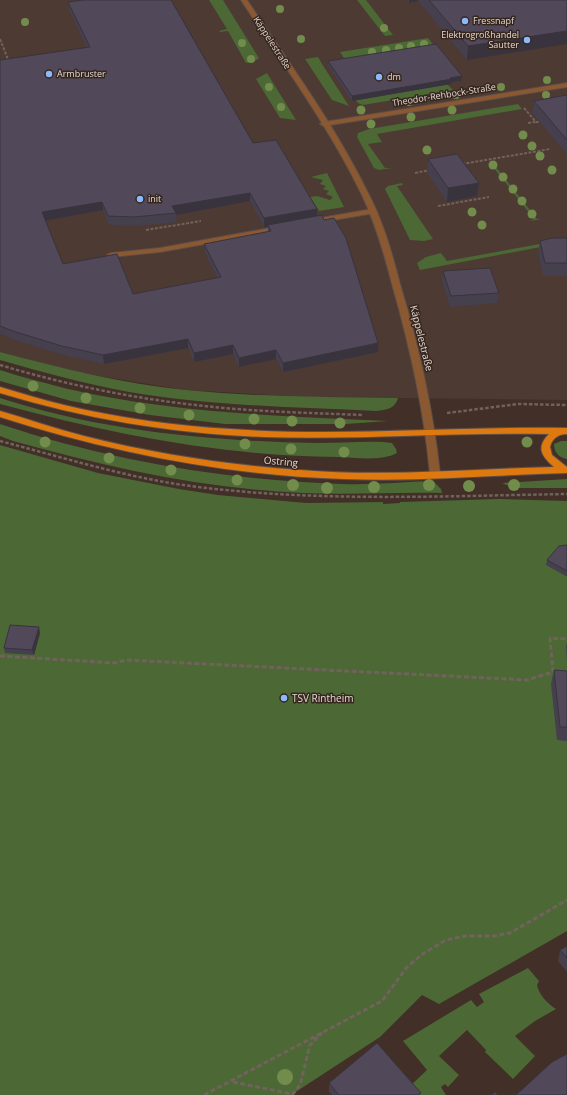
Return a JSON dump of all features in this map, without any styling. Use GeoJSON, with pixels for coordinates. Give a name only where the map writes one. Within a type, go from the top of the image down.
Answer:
{"type":"FeatureCollection","features":[{"type":"Feature","properties":{"kind":"main road"},"geometry":{"type":"LineString","coordinates":[[0,390],[29,399],[101,415],[185,428],[264,434],[325,435],[482,431],[563,431]]}},
{"type":"Feature","properties":{"kind":"main road","name":"Ostring"},"geometry":{"type":"LineString","coordinates":[[0,414],[93,442],[208,464],[275,472],[373,476],[566,470]]}},
{"type":"Feature","properties":{"kind":"main road"},"geometry":{"type":"LineString","coordinates":[[563,431],[551,435],[546,441],[545,448],[547,456],[553,463],[566,470]]}},
{"type":"Feature","properties":{"kind":"street","name":"Käppelestraße"},"geometry":{"type":"LineString","coordinates":[[244,0],[360,183],[372,211],[407,320],[432,432],[435,474]]}},
{"type":"Feature","properties":{"kind":"street","name":"Theodor-Rehbock-Straße"},"geometry":{"type":"LineString","coordinates":[[324,124],[567,85]]}},
{"type":"Feature","properties":{"kind":"street"},"geometry":{"type":"LineString","coordinates":[[306,223],[372,211]]}},
{"type":"Feature","properties":{"kind":"street"},"geometry":{"type":"LineString","coordinates":[[111,255],[160,250],[291,226]]}},
{"type":"Feature","properties":{"kind":"path"},"geometry":{"type":"LineString","coordinates":[[0,38],[10,66]]}},
{"type":"Feature","properties":{"kind":"path"},"geometry":{"type":"LineString","coordinates":[[528,123],[536,122]]}},
{"type":"Feature","properties":{"kind":"path"},"geometry":{"type":"LineString","coordinates":[[460,165],[550,149]]}},
{"type":"Feature","properties":{"kind":"path"},"geometry":{"type":"LineString","coordinates":[[415,173],[433,170]]}},
{"type":"Feature","properties":{"kind":"path"},"geometry":{"type":"LineString","coordinates":[[438,206],[489,196]]}},
{"type":"Feature","properties":{"kind":"path"},"geometry":{"type":"LineString","coordinates":[[146,230],[201,221]]}},
{"type":"Feature","properties":{"kind":"path"},"geometry":{"type":"LineString","coordinates":[[143,224],[151,235]]}},
{"type":"Feature","properties":{"kind":"path"},"geometry":{"type":"LineString","coordinates":[[0,365],[41,378],[97,391],[193,405],[368,415]]}},
{"type":"Feature","properties":{"kind":"path"},"geometry":{"type":"LineString","coordinates":[[428,415],[518,404],[567,405]]}},
{"type":"Feature","properties":{"kind":"path"},"geometry":{"type":"LineString","coordinates":[[476,409],[482,431]]}},
{"type":"Feature","properties":{"kind":"path"},"geometry":{"type":"LineString","coordinates":[[490,472],[496,494],[567,494]]}},
{"type":"Feature","properties":{"kind":"path"},"geometry":{"type":"LineString","coordinates":[[0,656],[115,663],[126,660],[527,680],[553,672],[550,638],[567,638]]}},
{"type":"Feature","properties":{"kind":"path"},"geometry":{"type":"LineString","coordinates":[[204,1095],[232,1082],[325,1030],[382,1001],[407,967],[424,953],[446,940],[466,936],[494,936],[510,933],[567,900]]}},
{"type":"Feature","properties":{"kind":"path"},"geometry":{"type":"LineString","coordinates":[[232,1082],[285,1094],[292,1094],[300,1085],[310,1044],[325,1030]]}},
{"type":"Feature","properties":{"kind":"shaded area"},"geometry":{"type":"Polygon","coordinates":[[[0,0],[567,0],[567,400],[309,397],[185,390],[75,372],[0,352],[0,0]]]}},
{"type":"Feature","properties":{"kind":"green space"},"geometry":{"type":"Polygon","coordinates":[[[209,0],[223,0],[259,58],[255,61],[246,63],[228,31],[219,31],[227,29],[209,0]]]}},
{"type":"Feature","properties":{"kind":"green space"},"geometry":{"type":"Polygon","coordinates":[[[357,0],[366,0],[393,35],[385,36],[357,0]]]}},
{"type":"Feature","properties":{"kind":"green space"},"geometry":{"type":"Polygon","coordinates":[[[428,38],[448,63],[346,61],[340,52],[428,38]]]}},
{"type":"Feature","properties":{"kind":"green space"},"geometry":{"type":"Polygon","coordinates":[[[318,57],[349,106],[332,100],[305,59],[318,57]]]}},
{"type":"Feature","properties":{"kind":"green space"},"geometry":{"type":"Polygon","coordinates":[[[267,73],[296,120],[280,118],[256,79],[267,73]]]}},
{"type":"Feature","properties":{"kind":"green space"},"geometry":{"type":"Polygon","coordinates":[[[446,83],[453,90],[363,105],[358,103],[354,98],[446,83]]]}},
{"type":"Feature","properties":{"kind":"green space"},"geometry":{"type":"Polygon","coordinates":[[[518,104],[522,109],[377,134],[382,142],[368,144],[385,168],[392,168],[379,170],[374,168],[357,137],[358,133],[369,129],[518,104]]]}},
{"type":"Feature","properties":{"kind":"green space"},"geometry":{"type":"Polygon","coordinates":[[[489,162],[492,162],[537,219],[542,219],[530,221],[534,219],[489,162]]]}},
{"type":"Feature","properties":{"kind":"green space"},"geometry":{"type":"Polygon","coordinates":[[[327,173],[344,207],[319,211],[310,197],[317,196],[330,200],[333,197],[326,194],[329,191],[323,189],[326,186],[320,184],[323,180],[311,177],[327,173]]]}},
{"type":"Feature","properties":{"kind":"green space"},"geometry":{"type":"Polygon","coordinates":[[[402,183],[403,185],[397,186],[433,239],[424,241],[410,240],[385,189],[388,186],[402,183]]]}},
{"type":"Feature","properties":{"kind":"green space"},"geometry":{"type":"Polygon","coordinates":[[[567,239],[567,242],[420,270],[417,263],[426,257],[441,253],[447,261],[567,239]]]}},
{"type":"Feature","properties":{"kind":"green space"},"geometry":{"type":"Polygon","coordinates":[[[0,352],[92,375],[139,384],[186,390],[318,397],[398,398],[395,405],[392,407],[376,411],[252,405],[160,397],[64,378],[0,360],[0,352]]]}},
{"type":"Feature","properties":{"kind":"green space"},"geometry":{"type":"Polygon","coordinates":[[[0,370],[64,388],[144,403],[225,412],[388,421],[346,424],[225,424],[150,415],[71,401],[0,381],[0,370]]]}},
{"type":"Feature","properties":{"kind":"green space"},"geometry":{"type":"Polygon","coordinates":[[[0,398],[78,419],[157,432],[197,437],[277,442],[383,442],[392,443],[397,453],[390,456],[367,458],[294,456],[209,448],[125,434],[83,425],[0,404],[0,398]]]}},
{"type":"Feature","properties":{"kind":"green space"},"geometry":{"type":"Polygon","coordinates":[[[0,424],[42,437],[126,458],[212,473],[299,482],[353,484],[433,481],[441,489],[442,493],[303,493],[266,491],[193,482],[84,460],[13,441],[0,436],[0,424]]]}},
{"type":"Feature","properties":{"kind":"green space"},"geometry":{"type":"Polygon","coordinates":[[[561,441],[567,441],[567,459],[559,456],[555,450],[554,444],[561,441]]]}},
{"type":"Feature","properties":{"kind":"green space","name":"TSV Rintheim"},"geometry":{"type":"Polygon","coordinates":[[[0,445],[98,473],[218,495],[306,503],[383,502],[383,504],[400,502],[498,499],[567,501],[567,931],[439,1004],[422,995],[380,1037],[291,1095],[0,1095],[0,445]]]}},
{"type":"Feature","properties":{"kind":"green space"},"geometry":{"type":"Polygon","coordinates":[[[567,479],[567,488],[514,488],[502,483],[567,479]]]}},
{"type":"Feature","properties":{"kind":"green space"},"geometry":{"type":"Polygon","coordinates":[[[528,968],[539,981],[537,985],[542,996],[556,1009],[535,1021],[515,1036],[535,1056],[513,1079],[485,1052],[486,1050],[467,1030],[439,1056],[459,1075],[448,1087],[445,1084],[441,1087],[446,1095],[416,1095],[409,1087],[427,1070],[403,1041],[471,1000],[477,1007],[484,1002],[479,994],[528,968]]]}},
{"type":"Feature","properties":{"kind":"building"},"geometry":{"type":"Polygon","coordinates":[[[83,0],[171,0],[253,143],[276,140],[317,209],[264,218],[250,193],[172,206],[176,213],[134,217],[108,216],[102,202],[42,212],[63,264],[117,254],[133,294],[221,277],[204,244],[271,231],[268,225],[322,215],[324,220],[334,218],[346,238],[378,343],[283,363],[276,350],[239,358],[233,345],[194,353],[188,339],[103,355],[62,346],[0,326],[0,60],[90,47],[68,2],[83,0]]]}},
{"type":"Feature","properties":{"kind":"building"},"geometry":{"type":"Polygon","coordinates":[[[429,0],[567,0],[567,31],[468,46],[429,0]]]}},
{"type":"Feature","properties":{"kind":"building"},"geometry":{"type":"Polygon","coordinates":[[[436,44],[462,76],[352,96],[328,61],[436,44]]]}},
{"type":"Feature","properties":{"kind":"building"},"geometry":{"type":"Polygon","coordinates":[[[567,95],[567,140],[534,101],[567,95]]]}},
{"type":"Feature","properties":{"kind":"building"},"geometry":{"type":"Polygon","coordinates":[[[457,154],[479,183],[448,188],[428,159],[457,154]]]}},
{"type":"Feature","properties":{"kind":"building"},"geometry":{"type":"Polygon","coordinates":[[[552,238],[567,238],[567,263],[545,263],[540,241],[552,238]]]}},
{"type":"Feature","properties":{"kind":"building"},"geometry":{"type":"Polygon","coordinates":[[[490,268],[499,293],[451,296],[443,271],[490,268]]]}},
{"type":"Feature","properties":{"kind":"building"},"geometry":{"type":"Polygon","coordinates":[[[567,545],[567,571],[547,560],[559,546],[567,545]]]}},
{"type":"Feature","properties":{"kind":"building"},"geometry":{"type":"Polygon","coordinates":[[[10,625],[39,627],[32,650],[4,648],[10,625]]]}},
{"type":"Feature","properties":{"kind":"building"},"geometry":{"type":"Polygon","coordinates":[[[554,670],[567,671],[567,727],[560,727],[554,670]]]}},
{"type":"Feature","properties":{"kind":"building"},"geometry":{"type":"Polygon","coordinates":[[[567,946],[567,958],[560,950],[567,946]]]}},
{"type":"Feature","properties":{"kind":"building"},"geometry":{"type":"Polygon","coordinates":[[[377,1043],[421,1093],[418,1095],[339,1095],[329,1083],[377,1043]]]}},
{"type":"Feature","properties":{"kind":"building"},"geometry":{"type":"Polygon","coordinates":[[[567,1054],[567,1095],[516,1095],[552,1062],[567,1054]]]}},
{"type":"Feature","properties":{"kind":"building"},"geometry":{"type":"Polygon","coordinates":[[[495,1092],[498,1095],[491,1095],[495,1092]]]}},
{"type":"Feature","properties":{"kind":"place","name":"Fressnapf"},"geometry":{"type":"Point","coordinates":[465,21]}},
{"type":"Feature","properties":{"kind":"place","name":"Elektrogroßhandel Sautter"},"geometry":{"type":"Point","coordinates":[527,40]}},
{"type":"Feature","properties":{"kind":"place","name":"Armbruster"},"geometry":{"type":"Point","coordinates":[49,74]}},
{"type":"Feature","properties":{"kind":"place","name":"dm"},"geometry":{"type":"Point","coordinates":[379,77]}},
{"type":"Feature","properties":{"kind":"place","name":"init"},"geometry":{"type":"Point","coordinates":[140,199]}},
{"type":"Feature","properties":{"kind":"place","name":"TSV Rintheim"},"geometry":{"type":"Point","coordinates":[284,698]}}]}
